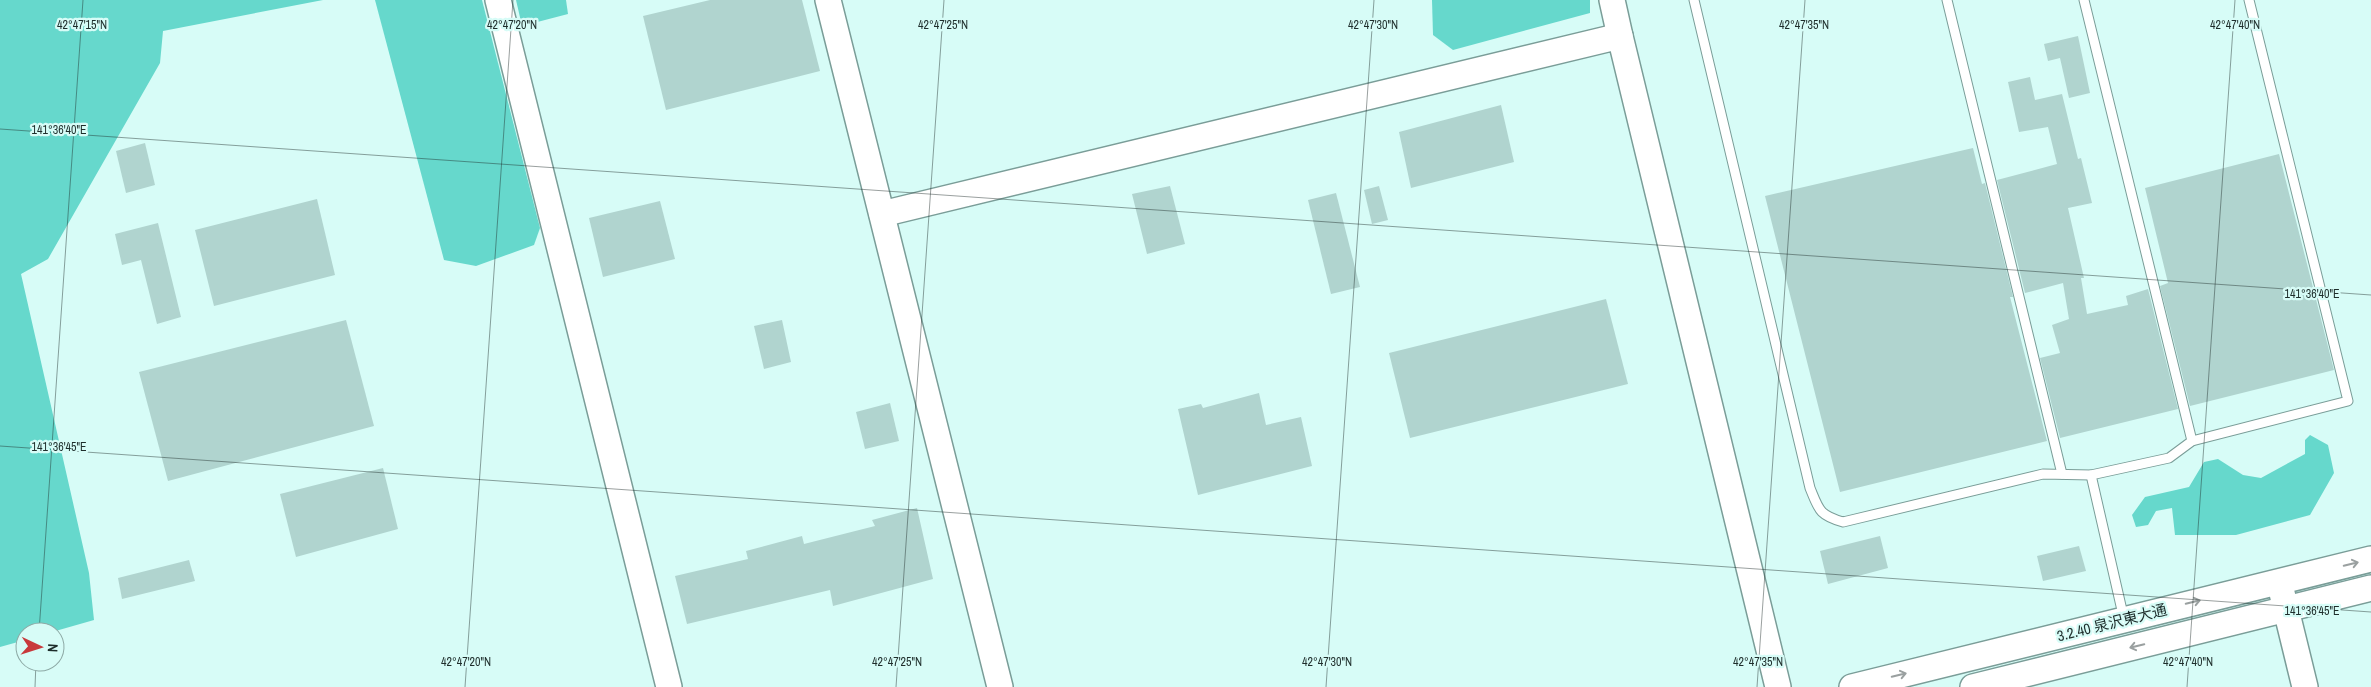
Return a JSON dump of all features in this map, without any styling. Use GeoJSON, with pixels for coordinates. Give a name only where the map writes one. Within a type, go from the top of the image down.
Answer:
{"type":"FeatureCollection","features":[{"type":"Feature","properties":{"kind":"street"},"geometry":{"type":"LineString","coordinates":[[498,0],[669,687]]}},
{"type":"Feature","properties":{"kind":"street"},"geometry":{"type":"LineString","coordinates":[[828,0],[1000,687]]}},
{"type":"Feature","properties":{"kind":"street"},"geometry":{"type":"LineString","coordinates":[[1612,0],[1778,687]]}},
{"type":"Feature","properties":{"kind":"street"},"geometry":{"type":"LineString","coordinates":[[882,214],[1620,36]]}},
{"type":"Feature","properties":{"kind":"street","name":"3.2.40 泉沢東大通"},"geometry":{"type":"LineString","coordinates":[[1852,687],[2371,559]]}},
{"type":"Feature","properties":{"kind":"street"},"geometry":{"type":"LineString","coordinates":[[2279,581],[2306,687]]}},
{"type":"Feature","properties":{"kind":"street","name":"3.2.40 泉沢東大通"},"geometry":{"type":"LineString","coordinates":[[1973,687],[2371,588]]}},
{"type":"Feature","properties":{"kind":"lane"},"geometry":{"type":"LineString","coordinates":[[1694,0],[1810,488],[1818,508],[1825,517],[1843,522],[2043,474],[2090,475],[2169,458],[2192,440],[2348,401],[2249,0]]}},
{"type":"Feature","properties":{"kind":"lane"},"geometry":{"type":"LineString","coordinates":[[1947,0],[2062,474]]}},
{"type":"Feature","properties":{"kind":"lane"},"geometry":{"type":"LineString","coordinates":[[2084,0],[2192,440]]}},
{"type":"Feature","properties":{"kind":"lane"},"geometry":{"type":"LineString","coordinates":[[2090,475],[2124,620]]}},
{"type":"Feature","properties":{"kind":"shaded area"},"geometry":{"type":"Polygon","coordinates":[[[0,0],[323,0],[163,31],[160,63],[48,259],[21,274],[89,573],[94,620],[65,628],[65,622],[15,622],[15,643],[0,647],[0,0]]]}},
{"type":"Feature","properties":{"kind":"shaded area"},"geometry":{"type":"Polygon","coordinates":[[[375,0],[482,0],[540,228],[534,245],[476,266],[444,260],[375,0]]]}},
{"type":"Feature","properties":{"kind":"shaded area"},"geometry":{"type":"Polygon","coordinates":[[[516,0],[566,0],[568,14],[522,26],[516,0]]]}},
{"type":"Feature","properties":{"kind":"shaded area"},"geometry":{"type":"Polygon","coordinates":[[[1432,0],[1590,0],[1590,13],[1453,50],[1433,35],[1432,0]]]}},
{"type":"Feature","properties":{"kind":"shaded area"},"geometry":{"type":"Polygon","coordinates":[[[2310,435],[2328,445],[2334,473],[2310,515],[2236,535],[2175,535],[2172,508],[2156,511],[2148,525],[2136,527],[2132,515],[2145,497],[2189,487],[2204,462],[2218,459],[2243,475],[2261,478],[2305,454],[2305,440],[2310,435]]]}},
{"type":"Feature","properties":{"kind":"building"},"geometry":{"type":"Polygon","coordinates":[[[710,0],[802,0],[820,71],[666,110],[643,16],[710,0]]]}},
{"type":"Feature","properties":{"kind":"building"},"geometry":{"type":"Polygon","coordinates":[[[2078,36],[2090,93],[2069,98],[2060,58],[2048,61],[2044,44],[2078,36]]]}},
{"type":"Feature","properties":{"kind":"building"},"geometry":{"type":"Polygon","coordinates":[[[2030,77],[2035,100],[2062,94],[2078,159],[2081,158],[2092,203],[2068,208],[2084,278],[2081,278],[2087,314],[2128,305],[2126,296],[2148,289],[2178,409],[2060,438],[2040,358],[2060,353],[2052,325],[2069,319],[2063,283],[2025,293],[1997,180],[2057,164],[2048,127],[2019,132],[2008,82],[2030,77]]]}},
{"type":"Feature","properties":{"kind":"building"},"geometry":{"type":"Polygon","coordinates":[[[1501,105],[1514,162],[1411,188],[1399,132],[1501,105]]]}},
{"type":"Feature","properties":{"kind":"building"},"geometry":{"type":"Polygon","coordinates":[[[145,143],[155,185],[126,193],[116,151],[145,143]]]}},
{"type":"Feature","properties":{"kind":"building"},"geometry":{"type":"Polygon","coordinates":[[[1973,148],[1982,184],[1985,183],[2013,297],[2010,297],[2047,441],[1840,492],[1765,196],[1973,148]]]}},
{"type":"Feature","properties":{"kind":"building"},"geometry":{"type":"Polygon","coordinates":[[[2279,154],[2334,370],[2190,406],[2160,286],[2168,283],[2145,188],[2279,154]]]}},
{"type":"Feature","properties":{"kind":"building"},"geometry":{"type":"Polygon","coordinates":[[[1170,186],[1185,244],[1147,254],[1132,194],[1170,186]]]}},
{"type":"Feature","properties":{"kind":"building"},"geometry":{"type":"Polygon","coordinates":[[[1379,186],[1388,220],[1372,224],[1364,190],[1379,186]]]}},
{"type":"Feature","properties":{"kind":"building"},"geometry":{"type":"Polygon","coordinates":[[[1336,193],[1360,287],[1331,294],[1308,200],[1336,193]]]}},
{"type":"Feature","properties":{"kind":"building"},"geometry":{"type":"Polygon","coordinates":[[[317,199],[335,275],[214,306],[195,230],[317,199]]]}},
{"type":"Feature","properties":{"kind":"building"},"geometry":{"type":"Polygon","coordinates":[[[660,201],[675,259],[603,277],[589,218],[660,201]]]}},
{"type":"Feature","properties":{"kind":"building"},"geometry":{"type":"Polygon","coordinates":[[[158,223],[181,317],[157,324],[141,260],[122,265],[115,234],[158,223]]]}},
{"type":"Feature","properties":{"kind":"building"},"geometry":{"type":"Polygon","coordinates":[[[1606,299],[1628,384],[1410,438],[1389,353],[1606,299]]]}},
{"type":"Feature","properties":{"kind":"building"},"geometry":{"type":"Polygon","coordinates":[[[346,320],[374,426],[168,481],[139,372],[346,320]]]}},
{"type":"Feature","properties":{"kind":"building"},"geometry":{"type":"Polygon","coordinates":[[[782,320],[791,362],[764,369],[754,326],[782,320]]]}},
{"type":"Feature","properties":{"kind":"building"},"geometry":{"type":"Polygon","coordinates":[[[1259,393],[1266,425],[1301,417],[1312,466],[1198,495],[1178,409],[1201,404],[1203,408],[1259,393]]]}},
{"type":"Feature","properties":{"kind":"building"},"geometry":{"type":"Polygon","coordinates":[[[890,403],[899,441],[865,449],[856,412],[890,403]]]}},
{"type":"Feature","properties":{"kind":"building"},"geometry":{"type":"Polygon","coordinates":[[[383,468],[398,529],[296,557],[280,494],[383,468]]]}},
{"type":"Feature","properties":{"kind":"building"},"geometry":{"type":"Polygon","coordinates":[[[917,508],[933,579],[833,606],[830,590],[687,624],[675,576],[748,559],[746,551],[802,536],[804,544],[875,526],[872,520],[917,508]]]}},
{"type":"Feature","properties":{"kind":"building"},"geometry":{"type":"Polygon","coordinates":[[[1880,536],[1888,568],[1828,584],[1820,551],[1880,536]]]}},
{"type":"Feature","properties":{"kind":"building"},"geometry":{"type":"Polygon","coordinates":[[[2079,546],[2086,571],[2043,581],[2037,556],[2079,546]]]}},
{"type":"Feature","properties":{"kind":"building"},"geometry":{"type":"Polygon","coordinates":[[[189,560],[195,581],[122,599],[118,578],[189,560]]]}}]}
